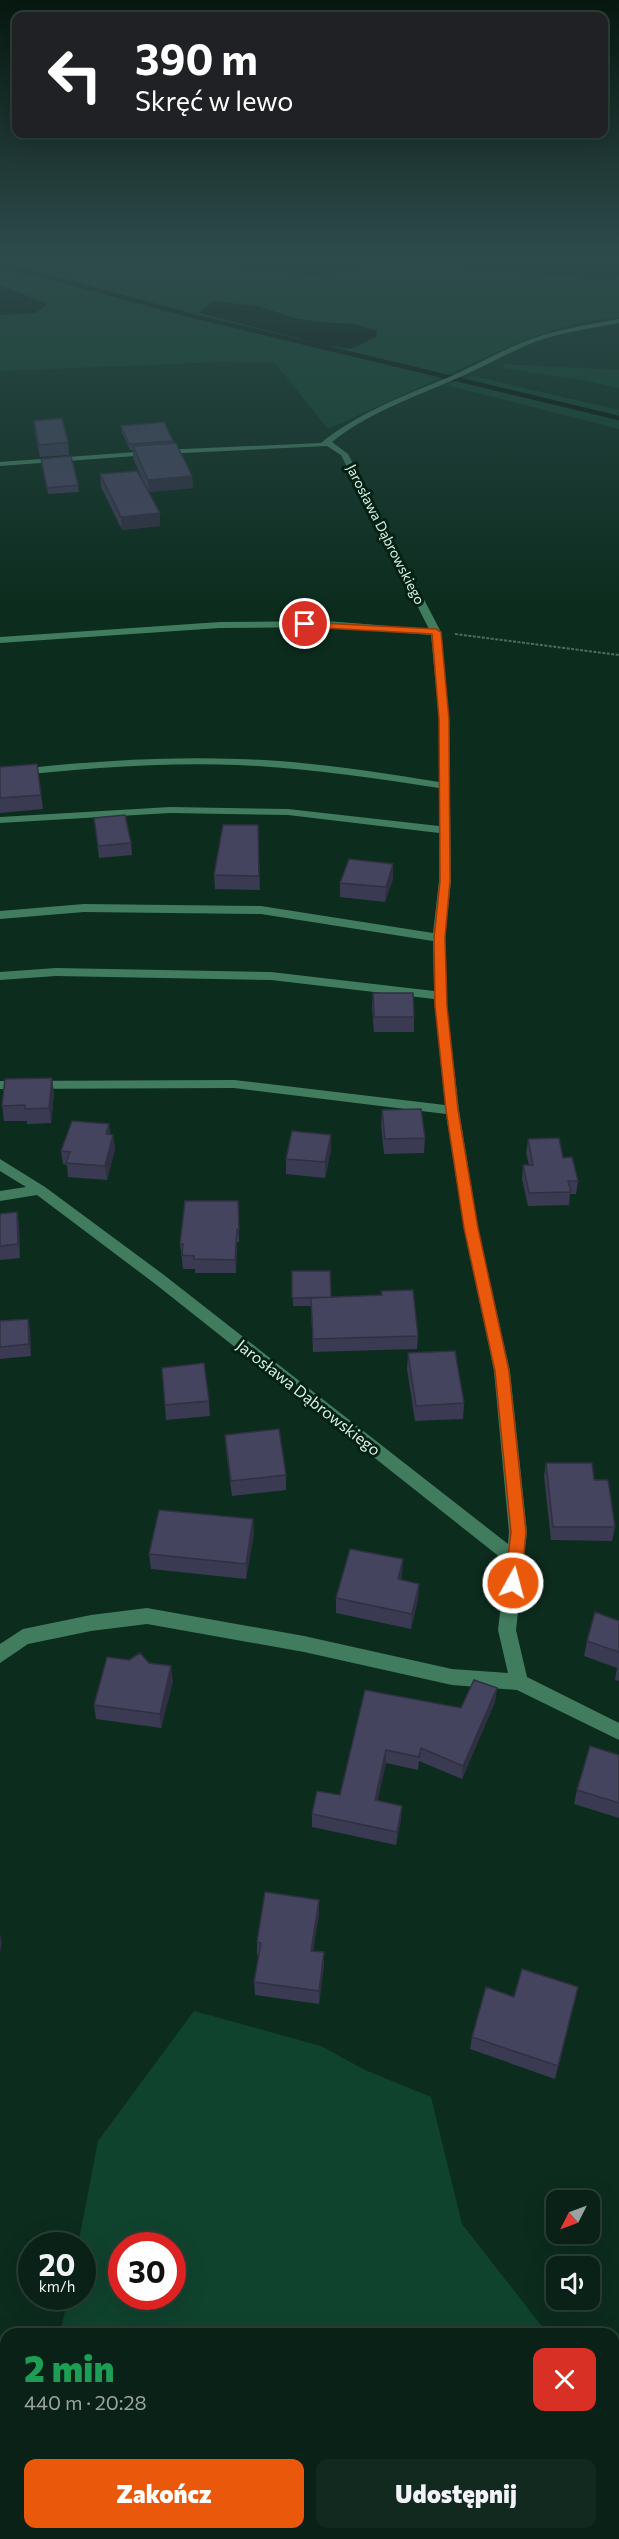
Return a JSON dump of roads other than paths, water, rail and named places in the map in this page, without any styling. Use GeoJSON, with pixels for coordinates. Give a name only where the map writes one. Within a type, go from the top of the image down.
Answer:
{"type":"FeatureCollection","features":[{"type":"Feature","properties":{"kind":"street"},"geometry":{"type":"LineString","coordinates":[[0,464],[328,443],[339,431],[465,372]]}},
{"type":"Feature","properties":{"kind":"street","name":"Jarosława Dąbrowskiego"},"geometry":{"type":"LineString","coordinates":[[328,443],[344,454],[436,632]]}},
{"type":"Feature","properties":{"kind":"street"},"geometry":{"type":"LineString","coordinates":[[0,640],[220,626],[326,624],[436,632],[444,719],[445,881],[439,938],[441,996],[452,1110],[471,1228],[502,1371],[518,1532],[507,1630],[519,1682]]}},
{"type":"Feature","properties":{"kind":"street"},"geometry":{"type":"LineString","coordinates":[[0,774],[103,763],[260,763],[345,770],[444,786]]}},
{"type":"Feature","properties":{"kind":"street"},"geometry":{"type":"LineString","coordinates":[[0,820],[170,810],[288,812],[444,830]]}},
{"type":"Feature","properties":{"kind":"street"},"geometry":{"type":"LineString","coordinates":[[0,915],[84,908],[261,910],[439,938]]}},
{"type":"Feature","properties":{"kind":"street"},"geometry":{"type":"LineString","coordinates":[[0,976],[56,972],[271,976],[441,996]]}},
{"type":"Feature","properties":{"kind":"street"},"geometry":{"type":"LineString","coordinates":[[0,1085],[234,1084],[452,1110]]}},
{"type":"Feature","properties":{"kind":"street","name":"Jarosława Dąbrowskiego"},"geometry":{"type":"LineString","coordinates":[[0,1164],[40,1190],[167,1285],[516,1560]]}},
{"type":"Feature","properties":{"kind":"street"},"geometry":{"type":"LineString","coordinates":[[0,1196],[40,1190]]}},
{"type":"Feature","properties":{"kind":"street"},"geometry":{"type":"LineString","coordinates":[[0,1655],[23,1637],[92,1623],[147,1616],[304,1644],[452,1677],[519,1682],[619,1731]]}},
{"type":"Feature","properties":{"kind":"waterway"},"geometry":{"type":"LineString","coordinates":[[429,372],[619,418]]}}]}
